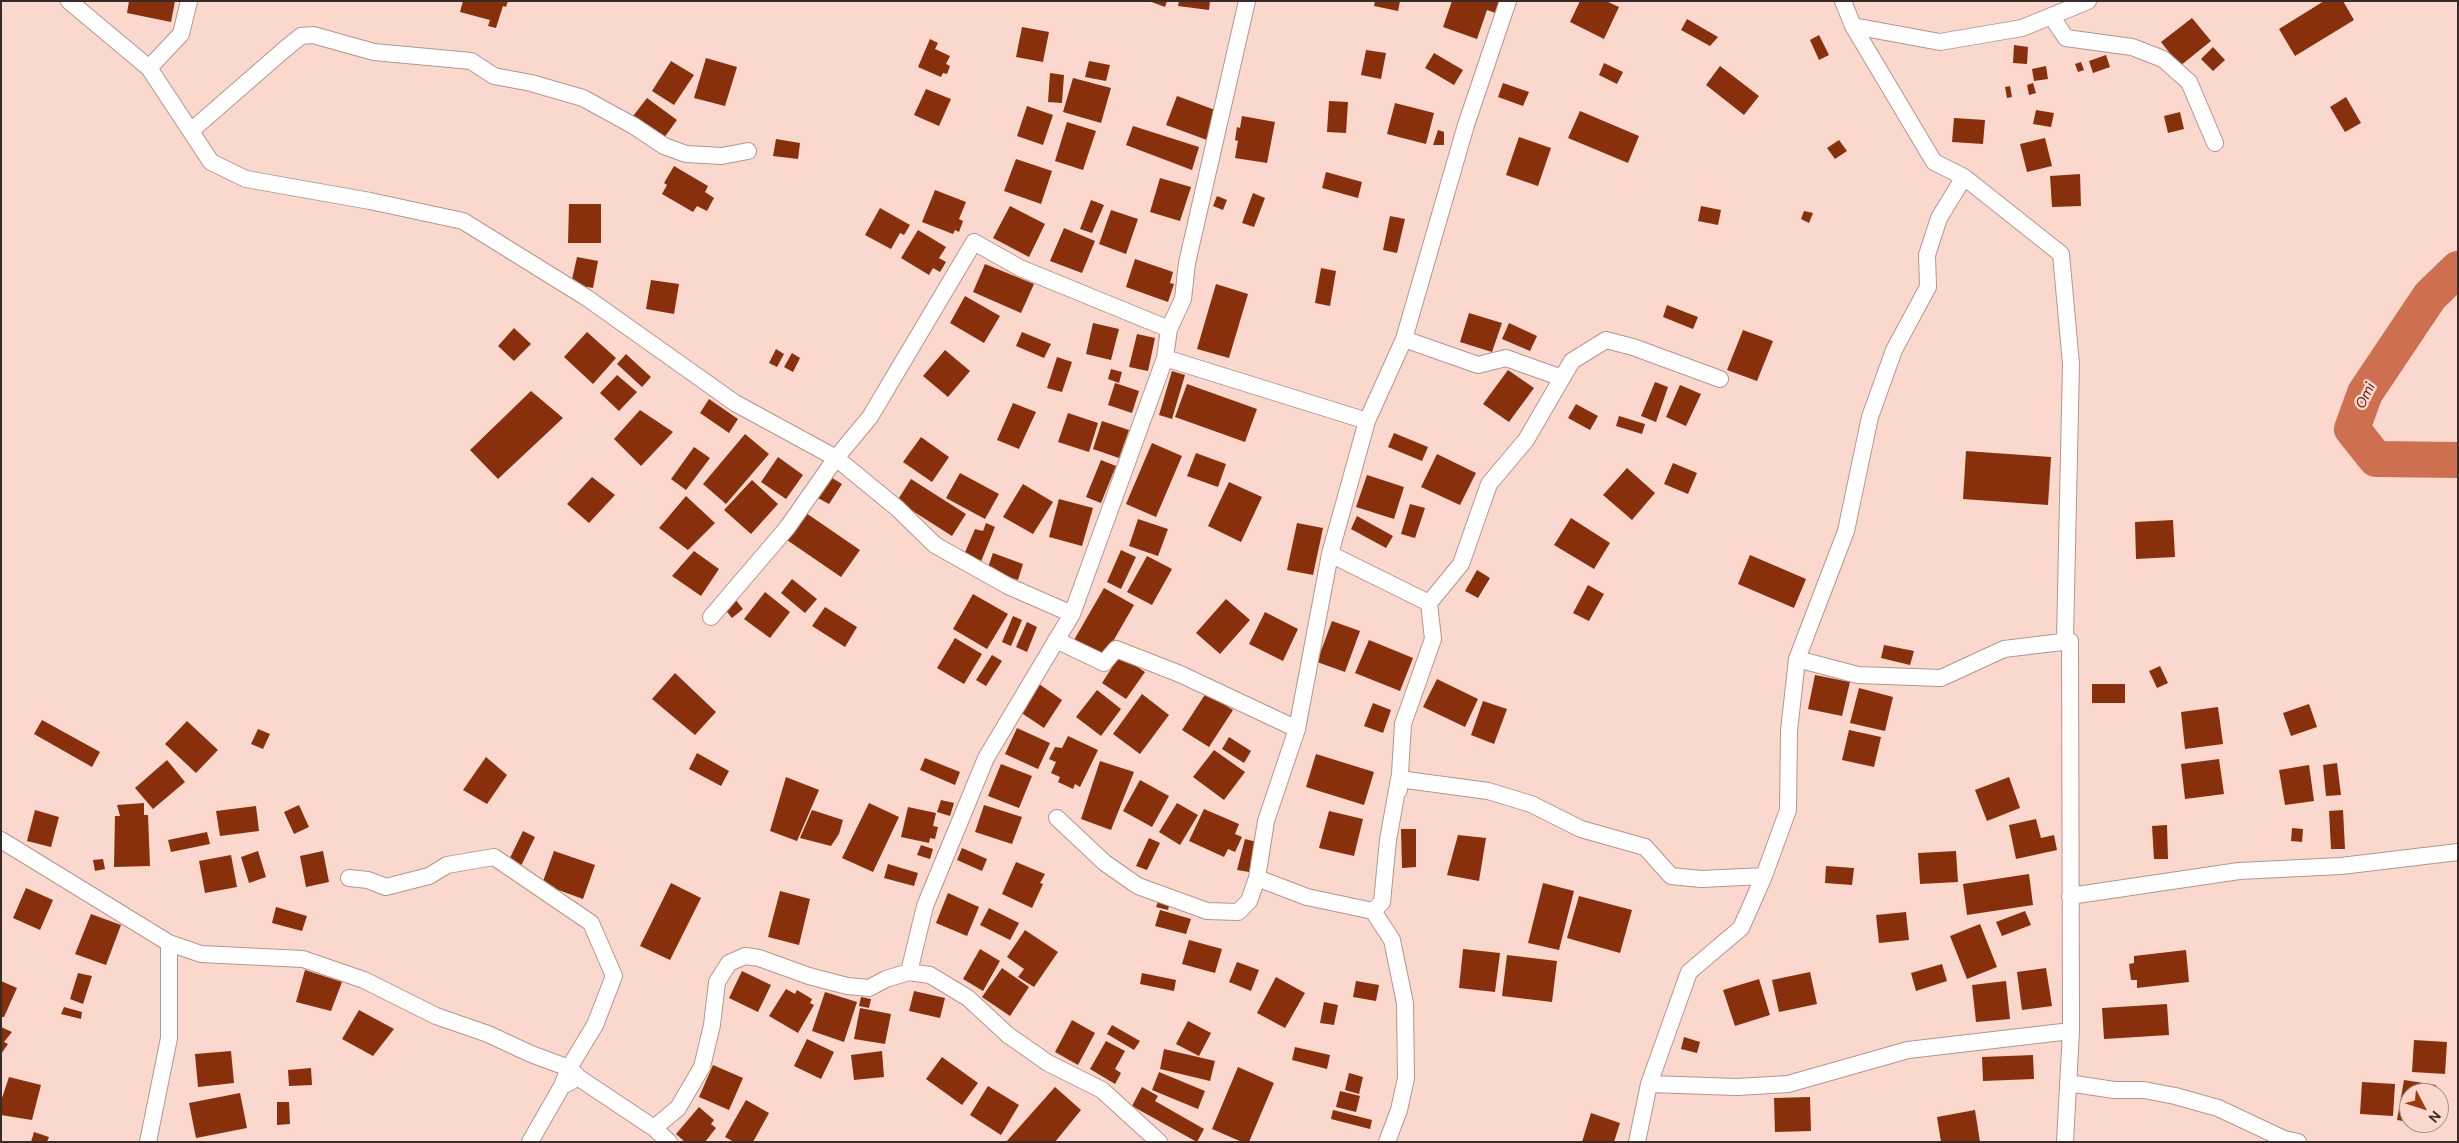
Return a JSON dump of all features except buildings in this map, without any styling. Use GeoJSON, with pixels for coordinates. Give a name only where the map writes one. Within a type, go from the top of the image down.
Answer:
{"type":"FeatureCollection","features":[{"type":"Feature","properties":{"kind":"street"},"geometry":{"type":"LineString","coordinates":[[69,1],[149,68],[212,162],[246,179],[463,220],[587,298],[734,404],[836,458],[897,508],[935,545],[1008,586],[1072,614]]}},
{"type":"Feature","properties":{"kind":"street"},"geometry":{"type":"LineString","coordinates":[[149,68],[181,34],[189,1]]}},
{"type":"Feature","properties":{"kind":"street"},"geometry":{"type":"LineString","coordinates":[[909,972],[925,906],[986,758],[1072,614],[1165,358],[1168,329],[1182,299],[1187,262],[1247,1]]}},
{"type":"Feature","properties":{"kind":"street"},"geometry":{"type":"LineString","coordinates":[[1057,818],[1105,864],[1138,886],[1208,910],[1238,912],[1249,901],[1257,878],[1266,821],[1297,729],[1330,554],[1367,421],[1404,339],[1466,124],[1508,1]]}},
{"type":"Feature","properties":{"kind":"street"},"geometry":{"type":"LineString","coordinates":[[1844,1],[1854,26],[1934,162],[1964,177],[2061,254],[2072,364],[2065,638],[2070,640]]}},
{"type":"Feature","properties":{"kind":"street"},"geometry":{"type":"LineString","coordinates":[[1854,26],[1940,42],[2022,28],[2088,1]]}},
{"type":"Feature","properties":{"kind":"street"},"geometry":{"type":"LineString","coordinates":[[2051,16],[2066,38],[2132,47],[2163,59],[2188,82],[2215,143]]}},
{"type":"Feature","properties":{"kind":"street"},"geometry":{"type":"LineString","coordinates":[[192,130],[301,36],[313,35],[374,52],[471,61],[494,76],[530,83],[583,98],[634,126],[664,146],[686,154],[722,156],[748,151]]}},
{"type":"Feature","properties":{"kind":"street"},"geometry":{"type":"LineString","coordinates":[[1638,1142],[1649,1084],[1689,972],[1741,928],[1764,876],[1788,810],[1789,731],[1797,658],[1846,531],[1870,417],[1894,350],[1928,287],[1927,255],[1939,218],[1964,177]]}},
{"type":"Feature","properties":{"kind":"street"},"geometry":{"type":"LineString","coordinates":[[711,617],[788,528],[836,458],[870,417],[974,242],[1020,268],[1168,329]]}},
{"type":"Feature","properties":{"kind":"street"},"geometry":{"type":"LineString","coordinates":[[1404,339],[1478,365],[1506,358],[1562,378]]}},
{"type":"Feature","properties":{"kind":"street"},"geometry":{"type":"LineString","coordinates":[[1372,911],[1382,902],[1388,840],[1400,779],[1403,724],[1433,639],[1429,603],[1462,564],[1489,484],[1526,440],[1572,361],[1606,340],[1633,347],[1720,379]]}},
{"type":"Feature","properties":{"kind":"street"},"geometry":{"type":"LineString","coordinates":[[1165,358],[1367,421]]}},
{"type":"Feature","properties":{"kind":"street"},"geometry":{"type":"LineString","coordinates":[[1330,554],[1429,603]]}},
{"type":"Feature","properties":{"kind":"street"},"geometry":{"type":"LineString","coordinates":[[1056,640],[1104,663],[1116,649],[1180,674],[1297,729]]}},
{"type":"Feature","properties":{"kind":"street"},"geometry":{"type":"LineString","coordinates":[[1797,658],[1858,675],[1941,678],[2004,649],[2070,640]]}},
{"type":"Feature","properties":{"kind":"street"},"geometry":{"type":"LineString","coordinates":[[2065,1142],[2071,1031],[2070,640]]}},
{"type":"Feature","properties":{"kind":"street"},"geometry":{"type":"LineString","coordinates":[[1400,779],[1488,790],[1531,804],[1581,829],[1645,847],[1671,876],[1701,879],[1764,876]]}},
{"type":"Feature","properties":{"kind":"street"},"geometry":{"type":"LineString","coordinates":[[1,840],[168,943],[201,954],[303,959],[364,980],[436,1016],[488,1034],[574,1073],[654,1128],[669,1142]]}},
{"type":"Feature","properties":{"kind":"street"},"geometry":{"type":"LineString","coordinates":[[2070,896],[2239,871],[2341,866],[2458,852]]}},
{"type":"Feature","properties":{"kind":"street"},"geometry":{"type":"LineString","coordinates":[[349,878],[368,880],[386,887],[429,876],[447,865],[494,857],[591,923],[614,976],[574,1073],[562,1086],[530,1142]]}},
{"type":"Feature","properties":{"kind":"street"},"geometry":{"type":"LineString","coordinates":[[1257,878],[1307,897],[1372,911],[1392,940],[1405,1003],[1406,1078],[1399,1110],[1387,1142]]}},
{"type":"Feature","properties":{"kind":"street"},"geometry":{"type":"LineString","coordinates":[[148,1142],[169,1038],[168,943]]}},
{"type":"Feature","properties":{"kind":"street"},"geometry":{"type":"LineString","coordinates":[[654,1128],[678,1108],[702,1067],[712,1025],[717,982],[729,963],[745,956],[760,958],[809,976],[847,986],[869,988],[886,979],[909,972],[930,975],[968,998],[1008,1035],[1048,1063],[1102,1090],[1159,1142]]}},
{"type":"Feature","properties":{"kind":"street"},"geometry":{"type":"LineString","coordinates":[[1649,1084],[1737,1087],[1788,1084],[1908,1050],[2071,1031]]}},
{"type":"Feature","properties":{"kind":"street"},"geometry":{"type":"LineString","coordinates":[[2068,1083],[2114,1090],[2144,1090],[2175,1096],[2218,1108],[2284,1139],[2298,1142]]}},
{"type":"Feature","properties":{"kind":"waterway","name":"Omi"},"geometry":{"type":"LineString","coordinates":[[2458,269],[2430,296],[2365,393],[2352,429],[2376,459],[2458,460]]}}]}
